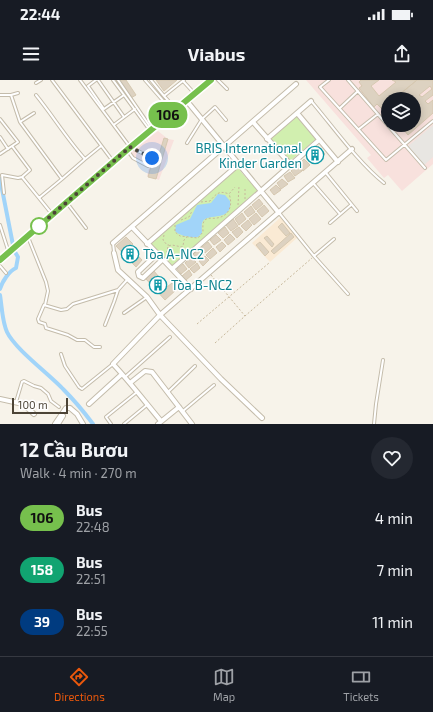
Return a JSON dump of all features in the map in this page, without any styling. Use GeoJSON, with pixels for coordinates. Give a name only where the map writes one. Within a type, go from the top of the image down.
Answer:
{"type":"FeatureCollection","features":[{"type":"Feature","properties":{"kind":"main road"},"geometry":{"type":"LineString","coordinates":[[0,260],[128,148],[211,80]]}},
{"type":"Feature","properties":{"kind":"street"},"geometry":{"type":"LineString","coordinates":[[113,243],[296,84]]}},
{"type":"Feature","properties":{"kind":"street"},"geometry":{"type":"LineString","coordinates":[[186,100],[279,213]]}},
{"type":"Feature","properties":{"kind":"street"},"geometry":{"type":"LineString","coordinates":[[267,139],[311,101]]}},
{"type":"Feature","properties":{"kind":"street"},"geometry":{"type":"LineString","coordinates":[[297,113],[338,162]]}},
{"type":"Feature","properties":{"kind":"street"},"geometry":{"type":"LineString","coordinates":[[253,122],[290,164]]}},
{"type":"Feature","properties":{"kind":"street"},"geometry":{"type":"LineString","coordinates":[[172,269],[260,190],[319,140]]}},
{"type":"Feature","properties":{"kind":"street"},"geometry":{"type":"LineString","coordinates":[[179,407],[159,422],[130,383],[113,364],[160,315],[352,149]]}},
{"type":"Feature","properties":{"kind":"street"},"geometry":{"type":"LineString","coordinates":[[147,244],[239,164]]}},
{"type":"Feature","properties":{"kind":"street"},"geometry":{"type":"LineString","coordinates":[[132,227],[191,289]]}},
{"type":"Feature","properties":{"kind":"street"},"geometry":{"type":"LineString","coordinates":[[114,254],[118,270],[147,297],[160,315],[224,383],[262,418]]}},
{"type":"Feature","properties":{"kind":"street"},"geometry":{"type":"LineString","coordinates":[[132,283],[139,276],[138,272],[157,254]]}},
{"type":"Feature","properties":{"kind":"street"},"geometry":{"type":"LineString","coordinates":[[139,276],[143,278],[164,260]]}},
{"type":"Feature","properties":{"kind":"street"},"geometry":{"type":"LineString","coordinates":[[130,383],[145,371],[152,372],[183,411],[190,423]]}},
{"type":"Feature","properties":{"kind":"street"},"geometry":{"type":"LineString","coordinates":[[89,404],[124,376]]}},
{"type":"Feature","properties":{"kind":"street"},"geometry":{"type":"LineString","coordinates":[[0,399],[23,404],[34,414]]}},
{"type":"Feature","properties":{"kind":"street"},"geometry":{"type":"LineString","coordinates":[[55,424],[66,408],[70,408]]}},
{"type":"Feature","properties":{"kind":"street"},"geometry":{"type":"LineString","coordinates":[[58,424],[70,408]]}},
{"type":"Feature","properties":{"kind":"street"},"geometry":{"type":"LineString","coordinates":[[70,408],[77,414],[83,424]]}},
{"type":"Feature","properties":{"kind":"lane"},"geometry":{"type":"LineString","coordinates":[[36,83],[41,80]]}},
{"type":"Feature","properties":{"kind":"lane"},"geometry":{"type":"LineString","coordinates":[[52,80],[113,161]]}},
{"type":"Feature","properties":{"kind":"lane"},"geometry":{"type":"LineString","coordinates":[[80,80],[128,148],[132,158],[148,166]]}},
{"type":"Feature","properties":{"kind":"lane"},"geometry":{"type":"LineString","coordinates":[[124,95],[113,103],[104,109],[88,86],[97,80],[113,103],[124,118]]}},
{"type":"Feature","properties":{"kind":"lane"},"geometry":{"type":"LineString","coordinates":[[113,80],[151,130]]}},
{"type":"Feature","properties":{"kind":"lane"},"geometry":{"type":"LineString","coordinates":[[118,80],[151,130]]}},
{"type":"Feature","properties":{"kind":"lane"},"geometry":{"type":"LineString","coordinates":[[145,80],[174,110]]}},
{"type":"Feature","properties":{"kind":"lane"},"geometry":{"type":"LineString","coordinates":[[150,80],[174,110]]}},
{"type":"Feature","properties":{"kind":"lane"},"geometry":{"type":"LineString","coordinates":[[164,96],[183,80],[194,94]]}},
{"type":"Feature","properties":{"kind":"lane"},"geometry":{"type":"LineString","coordinates":[[218,80],[227,89]]}},
{"type":"Feature","properties":{"kind":"lane"},"geometry":{"type":"LineString","coordinates":[[329,80],[320,87],[386,160],[433,121]]}},
{"type":"Feature","properties":{"kind":"lane"},"geometry":{"type":"LineString","coordinates":[[348,80],[425,168]]}},
{"type":"Feature","properties":{"kind":"lane"},"geometry":{"type":"LineString","coordinates":[[340,108],[358,91]]}},
{"type":"Feature","properties":{"kind":"lane"},"geometry":{"type":"LineString","coordinates":[[0,95],[11,95],[18,92]]}},
{"type":"Feature","properties":{"kind":"lane"},"geometry":{"type":"LineString","coordinates":[[11,95],[20,122],[62,179]]}},
{"type":"Feature","properties":{"kind":"lane"},"geometry":{"type":"LineString","coordinates":[[36,95],[84,159]]}},
{"type":"Feature","properties":{"kind":"lane"},"geometry":{"type":"LineString","coordinates":[[311,101],[375,175],[384,183]]}},
{"type":"Feature","properties":{"kind":"lane"},"geometry":{"type":"LineString","coordinates":[[187,143],[202,119],[215,107],[226,120]]}},
{"type":"Feature","properties":{"kind":"lane"},"geometry":{"type":"LineString","coordinates":[[115,124],[135,109]]}},
{"type":"Feature","properties":{"kind":"lane"},"geometry":{"type":"LineString","coordinates":[[20,122],[34,113]]}},
{"type":"Feature","properties":{"kind":"lane"},"geometry":{"type":"LineString","coordinates":[[359,130],[378,114]]}},
{"type":"Feature","properties":{"kind":"lane"},"geometry":{"type":"LineString","coordinates":[[0,119],[18,142],[0,154]]}},
{"type":"Feature","properties":{"kind":"lane"},"geometry":{"type":"LineString","coordinates":[[0,137],[8,149]]}},
{"type":"Feature","properties":{"kind":"lane"},"geometry":{"type":"LineString","coordinates":[[4,193],[2,175],[18,178],[30,170],[12,146]]}},
{"type":"Feature","properties":{"kind":"lane"},"geometry":{"type":"LineString","coordinates":[[40,198],[101,146]]}},
{"type":"Feature","properties":{"kind":"lane"},"geometry":{"type":"LineString","coordinates":[[128,148],[152,158]]}},
{"type":"Feature","properties":{"kind":"lane"},"geometry":{"type":"LineString","coordinates":[[325,172],[357,211]]}},
{"type":"Feature","properties":{"kind":"lane"},"geometry":{"type":"LineString","coordinates":[[22,176],[52,214]]}},
{"type":"Feature","properties":{"kind":"lane"},"geometry":{"type":"LineString","coordinates":[[313,183],[340,214]]}},
{"type":"Feature","properties":{"kind":"lane"},"geometry":{"type":"LineString","coordinates":[[66,202],[86,228]]}},
{"type":"Feature","properties":{"kind":"lane"},"geometry":{"type":"LineString","coordinates":[[330,223],[351,204]]}},
{"type":"Feature","properties":{"kind":"lane"},"geometry":{"type":"LineString","coordinates":[[279,213],[314,256],[348,294]]}},
{"type":"Feature","properties":{"kind":"lane"},"geometry":{"type":"LineString","coordinates":[[0,225],[9,252]]}},
{"type":"Feature","properties":{"kind":"lane"},"geometry":{"type":"LineString","coordinates":[[28,236],[46,282],[48,292],[45,305],[38,320],[39,322],[45,324],[45,328],[68,335],[77,340],[85,340],[94,347],[100,347]]}},
{"type":"Feature","properties":{"kind":"lane"},"geometry":{"type":"LineString","coordinates":[[314,256],[334,239]]}},
{"type":"Feature","properties":{"kind":"lane"},"geometry":{"type":"LineString","coordinates":[[113,243],[114,254]]}},
{"type":"Feature","properties":{"kind":"lane"},"geometry":{"type":"LineString","coordinates":[[0,266],[6,273]]}},
{"type":"Feature","properties":{"kind":"lane"},"geometry":{"type":"LineString","coordinates":[[105,325],[118,290],[128,279]]}},
{"type":"Feature","properties":{"kind":"lane"},"geometry":{"type":"LineString","coordinates":[[45,305],[61,310],[66,309],[73,304],[118,290]]}},
{"type":"Feature","properties":{"kind":"lane"},"geometry":{"type":"LineString","coordinates":[[124,313],[147,297]]}},
{"type":"Feature","properties":{"kind":"lane"},"geometry":{"type":"LineString","coordinates":[[124,376],[170,336]]}},
{"type":"Feature","properties":{"kind":"lane"},"geometry":{"type":"LineString","coordinates":[[61,354],[66,366],[79,387],[82,389],[113,364]]}},
{"type":"Feature","properties":{"kind":"lane"},"geometry":{"type":"LineString","coordinates":[[374,424],[383,360]]}},
{"type":"Feature","properties":{"kind":"lane"},"geometry":{"type":"LineString","coordinates":[[168,392],[195,366]]}},
{"type":"Feature","properties":{"kind":"lane"},"geometry":{"type":"LineString","coordinates":[[16,402],[22,382],[24,381],[41,388],[48,394],[51,401],[59,407]]}},
{"type":"Feature","properties":{"kind":"lane"},"geometry":{"type":"LineString","coordinates":[[183,411],[214,386]]}},
{"type":"Feature","properties":{"kind":"lane"},"geometry":{"type":"LineString","coordinates":[[111,424],[106,417],[137,392]]}},
{"type":"Feature","properties":{"kind":"lane"},"geometry":{"type":"LineString","coordinates":[[124,424],[147,405]]}},
{"type":"Feature","properties":{"kind":"path"},"geometry":{"type":"LineString","coordinates":[[238,206],[239,186]]}},
{"type":"Feature","properties":{"kind":"path"},"geometry":{"type":"LineString","coordinates":[[228,194],[235,187]]}},
{"type":"Feature","properties":{"kind":"path"},"geometry":{"type":"LineString","coordinates":[[245,188],[245,200]]}},
{"type":"Feature","properties":{"kind":"path"},"geometry":{"type":"LineString","coordinates":[[176,224],[175,232],[180,236],[198,238],[203,232],[203,224],[205,220],[209,218],[219,218],[228,211],[232,202],[228,194],[219,192],[216,193],[210,201],[198,203]]}},
{"type":"Feature","properties":{"kind":"path"},"geometry":{"type":"LineString","coordinates":[[178,221],[189,217],[193,208]]}},
{"type":"Feature","properties":{"kind":"path"},"geometry":{"type":"LineString","coordinates":[[165,234],[163,236],[163,240],[167,245],[182,247],[184,240],[188,237]]}},
{"type":"Feature","properties":{"kind":"path"},"geometry":{"type":"LineString","coordinates":[[164,260],[170,257],[167,248],[169,245]]}},
{"type":"Feature","properties":{"kind":"path"},"geometry":{"type":"LineString","coordinates":[[215,343],[314,256]]}},
{"type":"Feature","properties":{"kind":"path"},"geometry":{"type":"LineString","coordinates":[[197,324],[230,298],[269,263]]}},
{"type":"Feature","properties":{"kind":"path"},"geometry":{"type":"LineString","coordinates":[[209,273],[245,316]]}},
{"type":"Feature","properties":{"kind":"shaded area"},"geometry":{"type":"Polygon","coordinates":[[[306,80],[433,80],[433,164],[402,191],[388,175],[384,178],[367,158],[371,155],[306,80]]]}},
{"type":"Feature","properties":{"kind":"shaded area"},"geometry":{"type":"Polygon","coordinates":[[[433,125],[433,157],[423,166],[407,147],[433,125]]]}},
{"type":"Feature","properties":{"kind":"shaded area"},"geometry":{"type":"Polygon","coordinates":[[[158,131],[168,139],[174,140],[159,180],[147,176],[149,167],[134,157],[130,152],[158,131]]]}},
{"type":"Feature","properties":{"kind":"shaded area"},"geometry":{"type":"Polygon","coordinates":[[[281,217],[298,237],[270,262],[252,243],[281,217]]]}},
{"type":"Feature","properties":{"kind":"green space"},"geometry":{"type":"Polygon","coordinates":[[[296,116],[316,139],[290,161],[270,138],[296,116]]]}},
{"type":"Feature","properties":{"kind":"green space"},"geometry":{"type":"Polygon","coordinates":[[[238,168],[247,179],[249,178],[252,181],[251,182],[258,190],[172,267],[150,244],[238,168]]]}},
{"type":"Feature","properties":{"kind":"water"},"geometry":{"type":"Polygon","coordinates":[[[218,194],[225,195],[230,201],[230,208],[228,212],[220,216],[210,217],[203,221],[202,233],[198,237],[186,236],[175,231],[176,225],[190,219],[197,205],[211,203],[218,194]]]}},
{"type":"Feature","properties":{"kind":"building"},"geometry":{"type":"Polygon","coordinates":[[[119,80],[126,80],[136,95],[131,98],[119,80]]]}},
{"type":"Feature","properties":{"kind":"building"},"geometry":{"type":"Polygon","coordinates":[[[156,80],[177,80],[164,91],[156,80]]]}},
{"type":"Feature","properties":{"kind":"building"},"geometry":{"type":"Polygon","coordinates":[[[361,80],[379,80],[371,86],[379,96],[381,94],[381,108],[377,104],[374,107],[359,88],[362,86],[359,82],[361,80]]]}},
{"type":"Feature","properties":{"kind":"building"},"geometry":{"type":"Polygon","coordinates":[[[392,80],[417,80],[402,92],[384,92],[396,82],[392,80]]]}},
{"type":"Feature","properties":{"kind":"building"},"geometry":{"type":"Polygon","coordinates":[[[417,80],[433,80],[433,95],[425,101],[428,104],[433,100],[433,113],[421,124],[421,96],[432,89],[430,86],[421,93],[421,92],[402,92],[417,80]]]}},
{"type":"Feature","properties":{"kind":"building"},"geometry":{"type":"Polygon","coordinates":[[[164,138],[168,139],[156,179],[148,177],[151,166],[145,164],[146,158],[157,161],[164,138]]]}},
{"type":"Feature","properties":{"kind":"building","name":"BRIS International Kinder Garden"},"geometry":{"type":"Polygon","coordinates":[[[318,146],[325,154],[313,164],[306,157],[318,146]]]}},
{"type":"Feature","properties":{"kind":"building"},"geometry":{"type":"Polygon","coordinates":[[[304,159],[310,165],[303,171],[298,165],[304,159]]]}},
{"type":"Feature","properties":{"kind":"building"},"geometry":{"type":"Polygon","coordinates":[[[296,166],[302,171],[295,176],[291,171],[296,166]]]}},
{"type":"Feature","properties":{"kind":"building"},"geometry":{"type":"Polygon","coordinates":[[[290,172],[295,178],[288,182],[284,176],[290,172]]]}},
{"type":"Feature","properties":{"kind":"building"},"geometry":{"type":"Polygon","coordinates":[[[282,179],[288,184],[281,189],[277,183],[282,179]]]}},
{"type":"Feature","properties":{"kind":"building"},"geometry":{"type":"Polygon","coordinates":[[[276,185],[281,190],[274,195],[270,190],[276,185]]]}},
{"type":"Feature","properties":{"kind":"building"},"geometry":{"type":"Polygon","coordinates":[[[259,199],[263,204],[256,210],[252,205],[259,199]]]}},
{"type":"Feature","properties":{"kind":"building"},"geometry":{"type":"Polygon","coordinates":[[[264,205],[269,211],[262,217],[257,211],[264,205]]]}},
{"type":"Feature","properties":{"kind":"building"},"geometry":{"type":"Polygon","coordinates":[[[251,206],[255,212],[248,217],[244,212],[251,206]]]}},
{"type":"Feature","properties":{"kind":"building"},"geometry":{"type":"Polygon","coordinates":[[[242,213],[246,219],[239,225],[235,219],[242,213]]]}},
{"type":"Feature","properties":{"kind":"building"},"geometry":{"type":"Polygon","coordinates":[[[256,213],[261,219],[254,225],[249,219],[256,213]]]}},
{"type":"Feature","properties":{"kind":"building"},"geometry":{"type":"Polygon","coordinates":[[[233,219],[238,226],[231,231],[226,225],[233,219]]]}},
{"type":"Feature","properties":{"kind":"building"},"geometry":{"type":"Polygon","coordinates":[[[248,220],[252,225],[246,231],[241,226],[248,220]]]}},
{"type":"Feature","properties":{"kind":"building"},"geometry":{"type":"Polygon","coordinates":[[[282,223],[290,233],[286,236],[278,227],[282,223]]]}},
{"type":"Feature","properties":{"kind":"building"},"geometry":{"type":"Polygon","coordinates":[[[225,227],[229,233],[223,238],[218,233],[225,227]]]}},
{"type":"Feature","properties":{"kind":"building"},"geometry":{"type":"Polygon","coordinates":[[[239,227],[243,232],[237,238],[232,232],[239,227]]]}},
{"type":"Feature","properties":{"kind":"building"},"geometry":{"type":"Polygon","coordinates":[[[291,233],[294,237],[274,254],[271,251],[291,233]]]}},
{"type":"Feature","properties":{"kind":"building"},"geometry":{"type":"Polygon","coordinates":[[[230,234],[235,239],[228,245],[224,240],[230,234]]]}},
{"type":"Feature","properties":{"kind":"building"},"geometry":{"type":"Polygon","coordinates":[[[216,235],[221,240],[214,245],[210,240],[216,235]]]}},
{"type":"Feature","properties":{"kind":"building"},"geometry":{"type":"Polygon","coordinates":[[[267,236],[274,244],[272,247],[264,238],[267,236]]]}},
{"type":"Feature","properties":{"kind":"building","name":"Tòa A-NC2"},"geometry":{"type":"Polygon","coordinates":[[[126,237],[133,244],[130,247],[142,260],[136,267],[116,246],[126,237]]]}},
{"type":"Feature","properties":{"kind":"building"},"geometry":{"type":"Polygon","coordinates":[[[208,242],[212,247],[205,253],[201,248],[208,242]]]}},
{"type":"Feature","properties":{"kind":"building"},"geometry":{"type":"Polygon","coordinates":[[[222,242],[226,246],[220,252],[216,247],[222,242]]]}},
{"type":"Feature","properties":{"kind":"building"},"geometry":{"type":"Polygon","coordinates":[[[260,242],[269,252],[265,256],[256,245],[260,242]]]}},
{"type":"Feature","properties":{"kind":"building"},"geometry":{"type":"Polygon","coordinates":[[[213,248],[217,253],[210,259],[206,255],[213,248]]]}},
{"type":"Feature","properties":{"kind":"building"},"geometry":{"type":"Polygon","coordinates":[[[199,249],[204,254],[198,260],[193,254],[199,249]]]}},
{"type":"Feature","properties":{"kind":"building"},"geometry":{"type":"Polygon","coordinates":[[[205,256],[209,260],[203,266],[199,261],[205,256]]]}},
{"type":"Feature","properties":{"kind":"building"},"geometry":{"type":"Polygon","coordinates":[[[191,257],[196,262],[189,268],[185,263],[191,257]]]}},
{"type":"Feature","properties":{"kind":"building"},"geometry":{"type":"Polygon","coordinates":[[[197,263],[200,268],[194,273],[190,269],[197,263]]]}},
{"type":"Feature","properties":{"kind":"building"},"geometry":{"type":"Polygon","coordinates":[[[183,264],[187,269],[181,274],[177,269],[183,264]]]}},
{"type":"Feature","properties":{"kind":"building"},"geometry":{"type":"Polygon","coordinates":[[[189,270],[192,275],[186,280],[182,276],[189,270]]]}},
{"type":"Feature","properties":{"kind":"building","name":"Tòa B-NC2"},"geometry":{"type":"Polygon","coordinates":[[[154,271],[167,287],[172,283],[177,289],[165,300],[146,279],[154,271]]]}},
{"type":"Feature","properties":{"kind":"waterway"},"geometry":{"type":"LineString","coordinates":[[0,179],[13,245]]}},
{"type":"Feature","properties":{"kind":"waterway"},"geometry":{"type":"LineString","coordinates":[[0,289],[6,277],[16,268],[18,257],[15,252]]}},
{"type":"Feature","properties":{"kind":"waterway"},"geometry":{"type":"LineString","coordinates":[[0,295],[4,323],[11,339],[67,393],[93,424]]}},
{"type":"Feature","properties":{"kind":"bus line","name":"106"},"geometry":{"type":"LineString","coordinates":[[0,260],[127,150],[211,80]]}},
{"type":"Feature","properties":{"kind":"place","name":"BRIS International Kinder Garden"},"geometry":{"type":"Point","coordinates":[315,155]}},
{"type":"Feature","properties":{"kind":"place","name":"Tòa A-NC2"},"geometry":{"type":"Point","coordinates":[130,254]}},
{"type":"Feature","properties":{"kind":"place","name":"Tòa B-NC2"},"geometry":{"type":"Point","coordinates":[158,285]}},
{"type":"Feature","properties":{"kind":"route"},"geometry":{"type":"LineString","coordinates":[[39,226],[36,229],[130,147],[152,158]]}}]}
